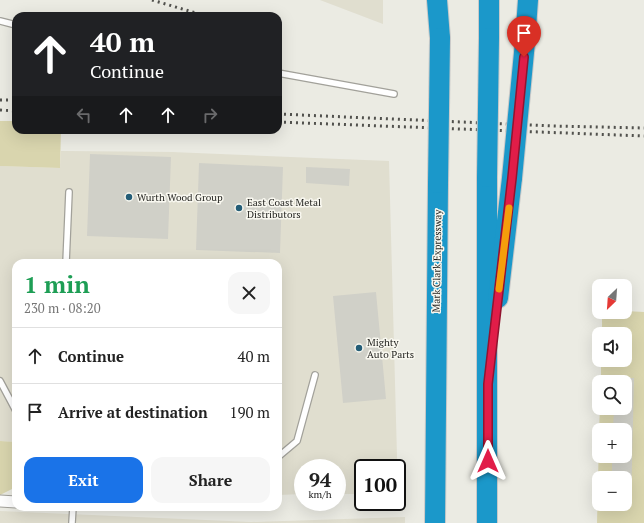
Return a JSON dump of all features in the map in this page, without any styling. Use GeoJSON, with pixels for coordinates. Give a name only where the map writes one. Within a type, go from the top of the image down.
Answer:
{"type":"FeatureCollection","features":[{"type":"Feature","properties":{"kind":"highway"},"geometry":{"type":"LineString","coordinates":[[437,0],[440,38]]}},
{"type":"Feature","properties":{"kind":"highway","name":"Mark Clark Expressway"},"geometry":{"type":"LineString","coordinates":[[435,523],[440,0]]}},
{"type":"Feature","properties":{"kind":"highway"},"geometry":{"type":"LineString","coordinates":[[487,523],[488,384],[486,176],[489,0]]}},
{"type":"Feature","properties":{"kind":"highway"},"geometry":{"type":"LineString","coordinates":[[488,384],[512,178],[528,0]]}},
{"type":"Feature","properties":{"kind":"street"},"geometry":{"type":"LineString","coordinates":[[0,501],[12,502]]}},
{"type":"Feature","properties":{"kind":"lane"},"geometry":{"type":"LineString","coordinates":[[0,21],[12,24]]}},
{"type":"Feature","properties":{"kind":"lane"},"geometry":{"type":"LineString","coordinates":[[282,74],[394,94]]}},
{"type":"Feature","properties":{"kind":"lane"},"geometry":{"type":"LineString","coordinates":[[66,259],[69,192]]}},
{"type":"Feature","properties":{"kind":"lane"},"geometry":{"type":"LineString","coordinates":[[282,454],[297,441],[315,375]]}},
{"type":"Feature","properties":{"kind":"lane"},"geometry":{"type":"LineString","coordinates":[[0,381],[12,404]]}},
{"type":"Feature","properties":{"kind":"lane"},"geometry":{"type":"LineString","coordinates":[[72,523],[73,511]]}},
{"type":"Feature","properties":{"kind":"shaded area"},"geometry":{"type":"Polygon","coordinates":[[[320,0],[383,0],[383,24],[320,0]]]}},
{"type":"Feature","properties":{"kind":"shaded area"},"geometry":{"type":"Polygon","coordinates":[[[0,121],[12,121],[12,134],[61,134],[60,168],[0,166],[0,121]]]}},
{"type":"Feature","properties":{"kind":"shaded area"},"geometry":{"type":"Polygon","coordinates":[[[61,151],[172,152],[389,161],[397,459],[354,459],[354,494],[346,494],[346,459],[294,459],[294,494],[282,495],[282,259],[12,259],[12,442],[0,441],[0,166],[60,168],[61,151]]]}},
{"type":"Feature","properties":{"kind":"shaded area"},"geometry":{"type":"Polygon","coordinates":[[[632,311],[644,312],[644,523],[597,523],[597,511],[632,511],[632,471],[598,471],[598,463],[632,463],[632,423],[599,423],[600,415],[632,415],[632,375],[601,375],[601,367],[632,367],[632,327],[602,327],[602,319],[632,319],[632,311]]]}},
{"type":"Feature","properties":{"kind":"shaded area"},"geometry":{"type":"Polygon","coordinates":[[[0,441],[12,442],[12,489],[0,495],[0,441]]]}},
{"type":"Feature","properties":{"kind":"shaded area"},"geometry":{"type":"Polygon","coordinates":[[[0,511],[251,522],[405,517],[405,523],[0,523],[0,511]]]}},
{"type":"Feature","properties":{"kind":"building","name":"Wurth Wood Group"},"geometry":{"type":"Polygon","coordinates":[[[90,154],[171,157],[168,239],[87,236],[90,154]]]}},
{"type":"Feature","properties":{"kind":"building","name":"East Coast Metal Distributors"},"geometry":{"type":"Polygon","coordinates":[[[199,163],[283,167],[280,253],[196,250],[199,163]]]}},
{"type":"Feature","properties":{"kind":"building"},"geometry":{"type":"Polygon","coordinates":[[[306,167],[350,169],[349,186],[306,183],[306,167]]]}},
{"type":"Feature","properties":{"kind":"building","name":"Mighty Auto Parts"},"geometry":{"type":"Polygon","coordinates":[[[376,292],[386,399],[343,403],[333,296],[376,292]]]}},
{"type":"Feature","properties":{"kind":"building"},"geometry":{"type":"Polygon","coordinates":[[[632,378],[634,378],[632,463],[632,423],[613,423],[614,415],[632,415],[632,378]]]}},
{"type":"Feature","properties":{"kind":"building"},"geometry":{"type":"Polygon","coordinates":[[[612,463],[632,463],[632,471],[612,471],[612,463]]]}},
{"type":"Feature","properties":{"kind":"railway"},"geometry":{"type":"LineString","coordinates":[[152,0],[192,12]]}},
{"type":"Feature","properties":{"kind":"railway"},"geometry":{"type":"LineString","coordinates":[[0,100],[12,100]]}},
{"type":"Feature","properties":{"kind":"railway"},"geometry":{"type":"LineString","coordinates":[[0,110],[12,111]]}},
{"type":"Feature","properties":{"kind":"railway"},"geometry":{"type":"LineString","coordinates":[[282,114],[553,126],[644,128]]}},
{"type":"Feature","properties":{"kind":"railway"},"geometry":{"type":"LineString","coordinates":[[282,122],[644,136]]}},
{"type":"Feature","properties":{"kind":"slow traffic"},"geometry":{"type":"LineString","coordinates":[[499,289],[509,208]]}},
{"type":"Feature","properties":{"kind":"place","name":"Wurth Wood Group"},"geometry":{"type":"Point","coordinates":[129,197]}},
{"type":"Feature","properties":{"kind":"place","name":"East Coast Metal Distributors"},"geometry":{"type":"Point","coordinates":[239,208]}},
{"type":"Feature","properties":{"kind":"place","name":"Mighty Auto Parts"},"geometry":{"type":"Point","coordinates":[359,348]}},
{"type":"Feature","properties":{"kind":"route"},"geometry":{"type":"LineString","coordinates":[[488,461],[488,384],[512,178],[524,57]]}}]}
